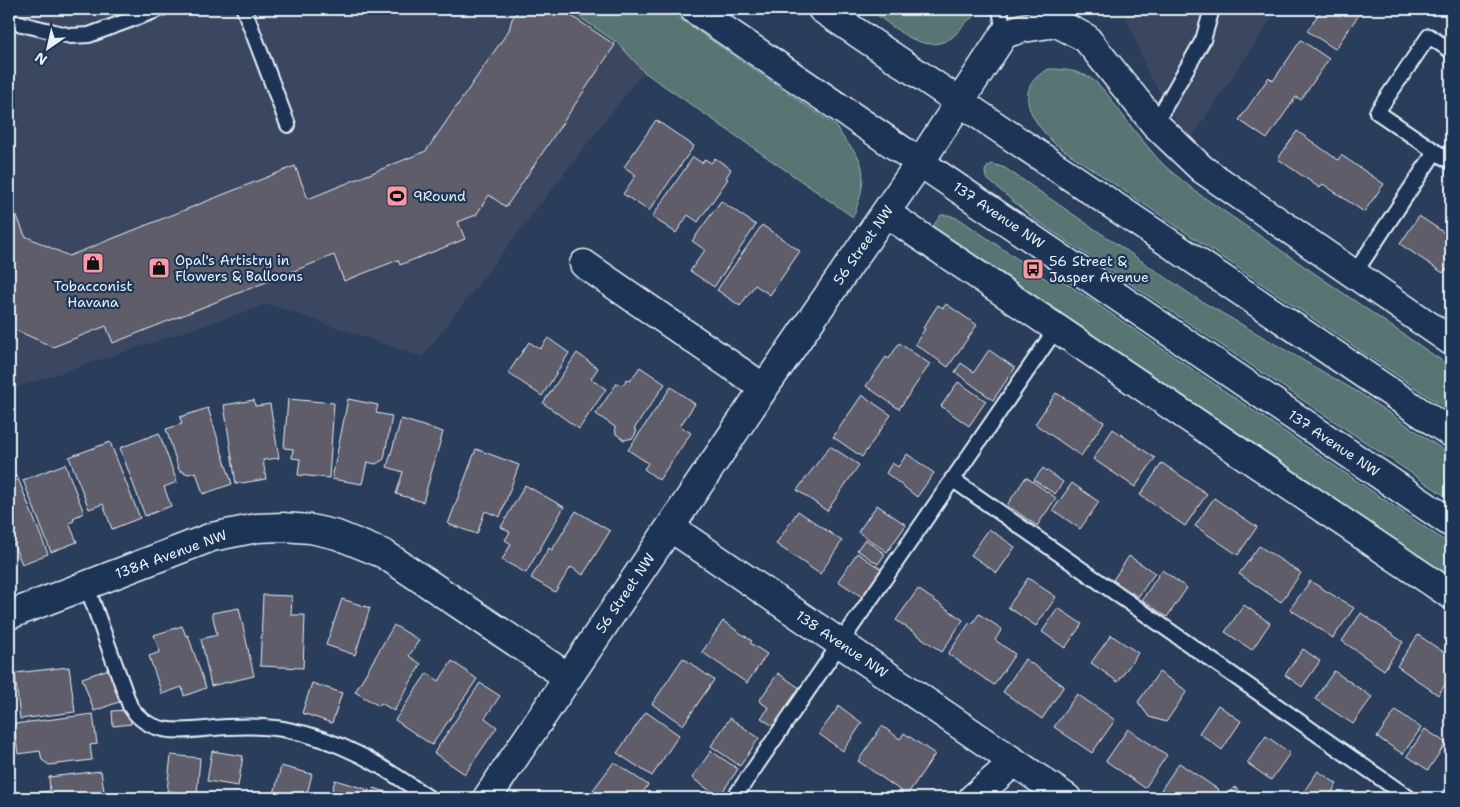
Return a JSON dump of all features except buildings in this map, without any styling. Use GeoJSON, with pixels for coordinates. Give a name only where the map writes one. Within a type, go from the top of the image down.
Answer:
{"type":"FeatureCollection","features":[{"type":"Feature","properties":{"kind":"street","name":"137 Avenue NW"},"geometry":{"type":"LineString","coordinates":[[694,9],[921,161],[1451,523]]}},
{"type":"Feature","properties":{"kind":"street"},"geometry":{"type":"LineString","coordinates":[[823,10],[1451,433]]}},
{"type":"Feature","properties":{"kind":"street"},"geometry":{"type":"LineString","coordinates":[[960,102],[1002,22],[1023,28],[1057,23],[1086,38],[1154,124],[1202,169],[1451,341]]}},
{"type":"Feature","properties":{"kind":"street","name":"56 Street NW"},"geometry":{"type":"LineString","coordinates":[[487,798],[960,102]]}},
{"type":"Feature","properties":{"kind":"street"},"geometry":{"type":"LineString","coordinates":[[886,213],[1451,595]]}},
{"type":"Feature","properties":{"kind":"street"},"geometry":{"type":"LineString","coordinates":[[584,264],[764,388]]}},
{"type":"Feature","properties":{"kind":"street","name":"138A Avenue NW"},"geometry":{"type":"LineString","coordinates":[[9,615],[191,544],[234,531],[282,527],[311,529],[337,535],[384,554],[568,677]]}},
{"type":"Feature","properties":{"kind":"street","name":"138 Avenue NW"},"geometry":{"type":"LineString","coordinates":[[670,527],[1067,798]]}},
{"type":"Feature","properties":{"kind":"street"},"geometry":{"type":"LineString","coordinates":[[973,798],[1014,762]]}},
{"type":"Feature","properties":{"kind":"lane"},"geometry":{"type":"LineString","coordinates":[[9,22],[71,36],[80,36],[89,35],[160,9]]}},
{"type":"Feature","properties":{"kind":"lane"},"geometry":{"type":"LineString","coordinates":[[244,9],[288,125]]}},
{"type":"Feature","properties":{"kind":"lane"},"geometry":{"type":"LineString","coordinates":[[1154,124],[1203,40],[1212,9]]}},
{"type":"Feature","properties":{"kind":"lane"},"geometry":{"type":"LineString","coordinates":[[1451,51],[1428,36],[1377,112],[1451,162]]}},
{"type":"Feature","properties":{"kind":"lane"},"geometry":{"type":"LineString","coordinates":[[1354,274],[1435,152]]}},
{"type":"Feature","properties":{"kind":"lane"},"geometry":{"type":"LineString","coordinates":[[734,798],[1056,329]]}},
{"type":"Feature","properties":{"kind":"lane"},"geometry":{"type":"LineString","coordinates":[[952,479],[1409,798]]}},
{"type":"Feature","properties":{"kind":"lane"},"geometry":{"type":"LineString","coordinates":[[86,584],[130,706],[136,715],[164,730],[180,732],[256,726],[316,736],[379,763],[429,798]]}},
{"type":"Feature","properties":{"kind":"shaded area"},"geometry":{"type":"Polygon","coordinates":[[[9,9],[593,9],[657,54],[422,357],[268,304],[9,390],[9,9]]]}},
{"type":"Feature","properties":{"kind":"shaded area"},"geometry":{"type":"Polygon","coordinates":[[[1119,9],[1278,9],[1189,142],[1148,73],[1126,17],[1119,9]]]}},
{"type":"Feature","properties":{"kind":"green space"},"geometry":{"type":"Polygon","coordinates":[[[568,9],[666,9],[836,126],[859,158],[862,167],[861,192],[853,217],[644,72],[619,44],[568,9]]]}},
{"type":"Feature","properties":{"kind":"green space"},"geometry":{"type":"Polygon","coordinates":[[[869,9],[974,9],[974,17],[967,21],[951,38],[940,43],[929,44],[908,37],[869,9]]]}},
{"type":"Feature","properties":{"kind":"green space"},"geometry":{"type":"Polygon","coordinates":[[[1049,69],[1076,72],[1094,81],[1102,88],[1158,159],[1196,192],[1451,367],[1451,412],[1055,144],[1033,116],[1028,95],[1030,86],[1037,77],[1049,69]]]}},
{"type":"Feature","properties":{"kind":"green space"},"geometry":{"type":"Polygon","coordinates":[[[993,164],[1005,168],[1196,298],[1361,394],[1451,455],[1451,500],[1034,219],[986,178],[985,171],[988,166],[993,164]]]}},
{"type":"Feature","properties":{"kind":"green space"},"geometry":{"type":"Polygon","coordinates":[[[941,215],[949,215],[961,220],[1049,281],[1054,275],[1451,545],[1451,577],[933,226],[941,215]]]}},
{"type":"Feature","properties":{"kind":"place","name":"9Round"},"geometry":{"type":"Point","coordinates":[397,196]}},
{"type":"Feature","properties":{"kind":"place","name":"Tobacconist Havana"},"geometry":{"type":"Point","coordinates":[93,263]}},
{"type":"Feature","properties":{"kind":"place","name":"Opal's Artistry in Flowers & Balloons"},"geometry":{"type":"Point","coordinates":[159,268]}},
{"type":"Feature","properties":{"kind":"place","name":"56 Street & Jasper Avenue"},"geometry":{"type":"Point","coordinates":[1033,269]}}]}
